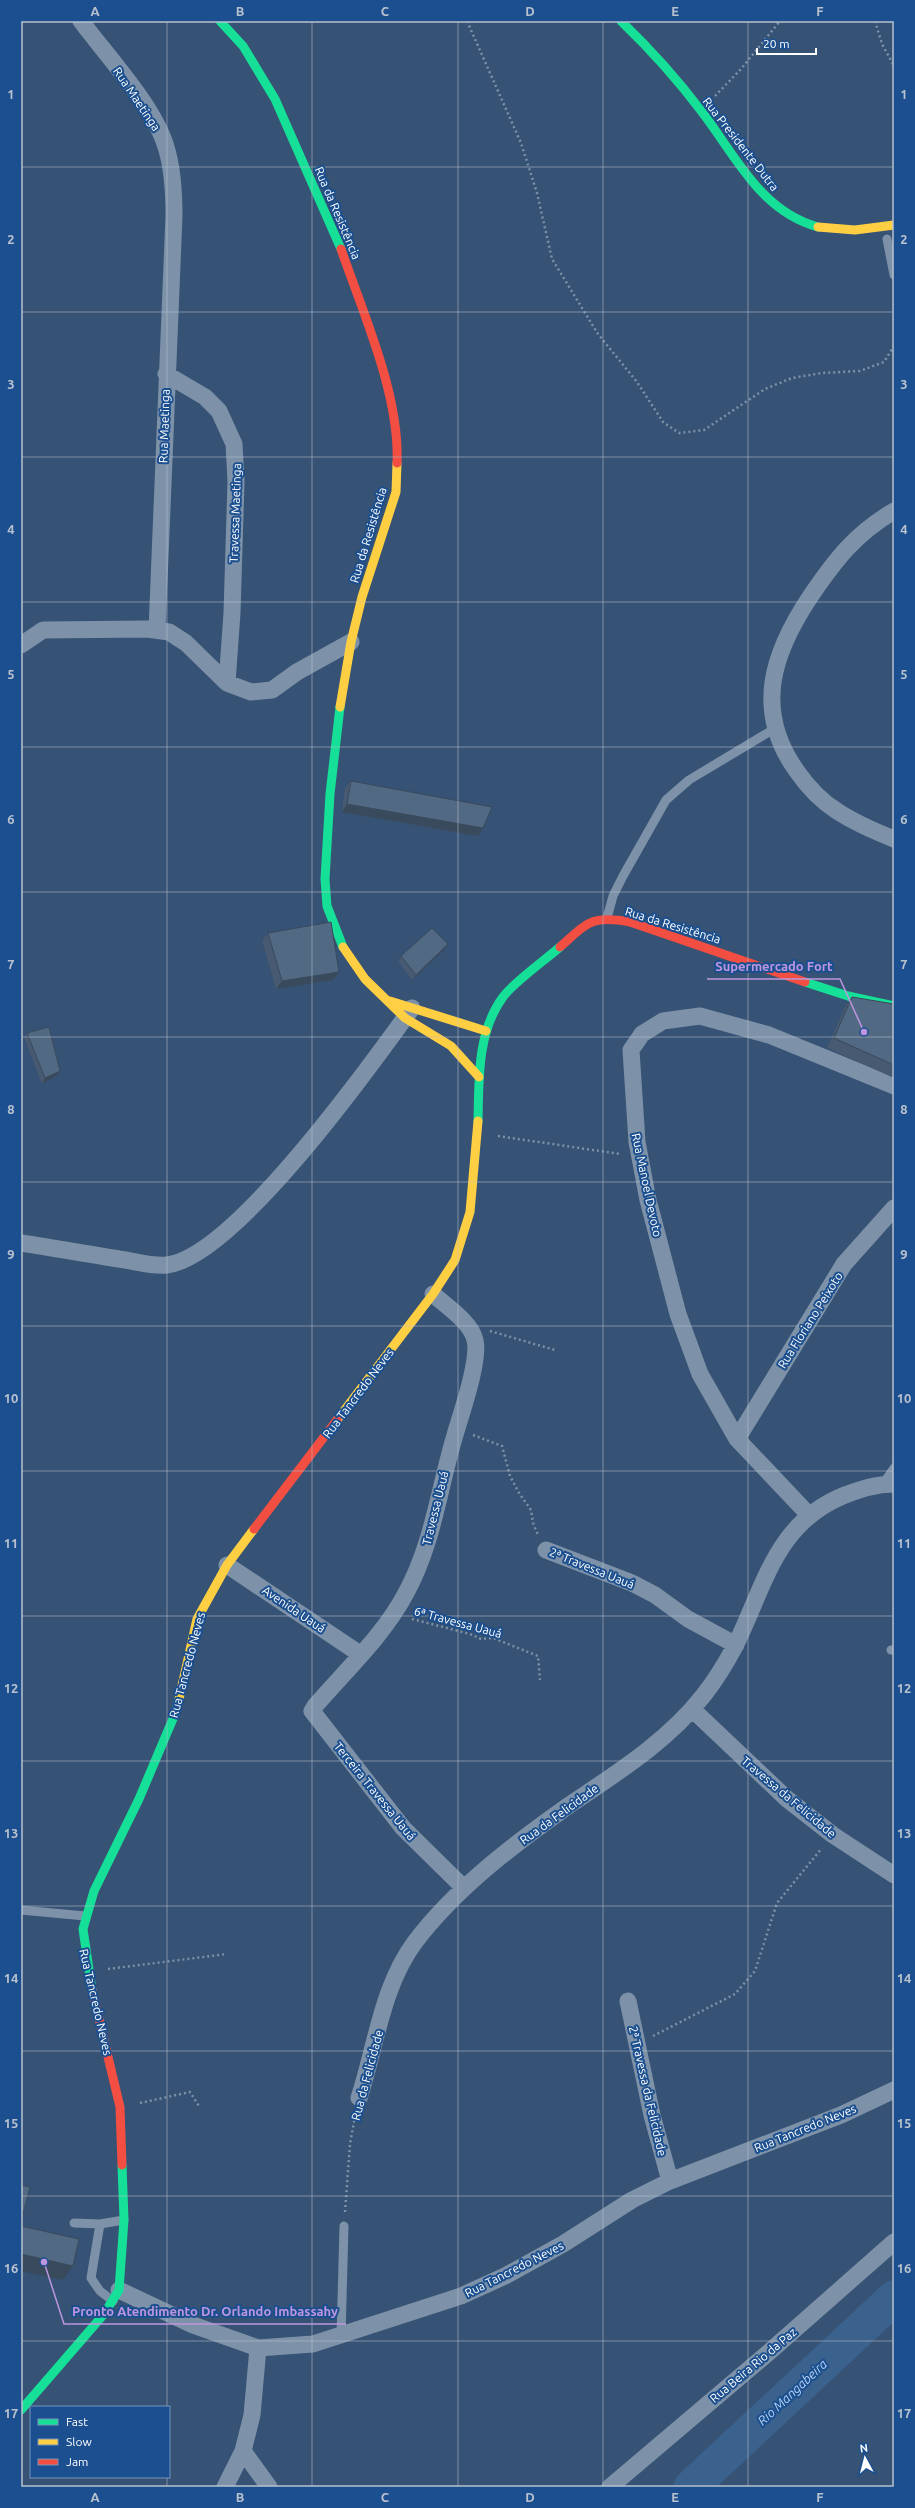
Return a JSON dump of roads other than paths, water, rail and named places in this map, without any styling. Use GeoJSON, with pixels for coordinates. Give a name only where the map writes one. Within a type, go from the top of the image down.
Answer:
{"type":"FeatureCollection","features":[{"type":"Feature","properties":{"kind":"street","name":"Rua Maetinga"},"geometry":{"type":"LineString","coordinates":[[81,21],[138,96],[156,125],[166,146],[174,188],[157,630]]}},
{"type":"Feature","properties":{"kind":"street","name":"Rua da Resistência"},"geometry":{"type":"LineString","coordinates":[[220,21],[243,46],[275,98],[336,236],[359,297],[394,416],[398,444],[396,492],[362,597],[350,642],[341,698],[330,794],[326,893],[334,927],[348,956],[365,979],[390,1001],[409,1012],[451,1046],[464,1058],[479,1077]]}},
{"type":"Feature","properties":{"kind":"street","name":"Rua Presidente Dutra"},"geometry":{"type":"LineString","coordinates":[[621,21],[701,110],[763,193],[778,208],[793,218],[836,230],[889,230]]}},
{"type":"Feature","properties":{"kind":"street","name":"Travessa Maetinga"},"geometry":{"type":"LineString","coordinates":[[166,374],[205,397],[219,411],[234,444],[236,481],[232,612],[227,683]]}},
{"type":"Feature","properties":{"kind":"street"},"geometry":{"type":"LineString","coordinates":[[894,511],[865,530],[840,553],[803,607],[778,659],[772,685],[774,728],[783,751],[816,795],[835,810],[894,839]]}},
{"type":"Feature","properties":{"kind":"street"},"geometry":{"type":"LineString","coordinates":[[21,645],[43,630],[157,630],[169,632],[178,637],[227,683],[251,692],[272,690],[297,672],[350,642]]}},
{"type":"Feature","properties":{"kind":"street","name":"Rua da Resistência"},"geometry":{"type":"LineString","coordinates":[[479,1077],[486,1031],[503,997],[587,923],[607,918],[630,922],[703,945],[848,996],[894,1006]]}},
{"type":"Feature","properties":{"kind":"street","name":"Rua da Resistência"},"geometry":{"type":"LineString","coordinates":[[390,1001],[409,1012],[464,1027],[486,1031]]}},
{"type":"Feature","properties":{"kind":"street"},"geometry":{"type":"LineString","coordinates":[[21,1243],[155,1265],[178,1262],[191,1256],[251,1208],[277,1182],[409,1012]]}},
{"type":"Feature","properties":{"kind":"street","name":"Rua Manoel Devoto"},"geometry":{"type":"LineString","coordinates":[[809,1516],[737,1440],[700,1374],[678,1314],[640,1156],[632,1084],[631,1050],[642,1034],[663,1021],[700,1016],[762,1033],[894,1086]]}},
{"type":"Feature","properties":{"kind":"street","name":"Rua Tancredo Neves"},"geometry":{"type":"LineString","coordinates":[[479,1077],[471,1198],[466,1227],[457,1254],[433,1294],[227,1564],[209,1594],[197,1619],[175,1714],[139,1799],[94,1891],[85,1916],[83,1942],[88,1971],[120,2107],[124,2220],[116,2296],[258,2348],[313,2344],[341,2337],[461,2296],[505,2276],[563,2244],[632,2200],[670,2181],[841,2115],[894,2090]]}},
{"type":"Feature","properties":{"kind":"street","name":"Rua Floriano Peixoto"},"geometry":{"type":"LineString","coordinates":[[737,1440],[844,1264],[894,1208]]}},
{"type":"Feature","properties":{"kind":"street","name":"Travessa Uauá"},"geometry":{"type":"LineString","coordinates":[[315,1706],[395,1613],[413,1580],[427,1545],[457,1430],[476,1349],[476,1342],[470,1329],[433,1294]]}},
{"type":"Feature","properties":{"kind":"street","name":"Rua da Felicidade"},"geometry":{"type":"LineString","coordinates":[[359,2098],[387,2000],[405,1957],[416,1941],[464,1888],[529,1834],[621,1770],[692,1710],[713,1682],[736,1645],[764,1577],[788,1539],[809,1516],[831,1501],[889,1484]]}},
{"type":"Feature","properties":{"kind":"street","name":"2ª Travessa Uauá"},"geometry":{"type":"LineString","coordinates":[[546,1550],[632,1583],[655,1595],[688,1618],[736,1645]]}},
{"type":"Feature","properties":{"kind":"street","name":"Avenida Uauá"},"geometry":{"type":"LineString","coordinates":[[227,1564],[360,1654]]}},
{"type":"Feature","properties":{"kind":"street","name":"Terceira Travessa Uauá"},"geometry":{"type":"LineString","coordinates":[[315,1706],[313,1713],[403,1828],[464,1888]]}},
{"type":"Feature","properties":{"kind":"street","name":"Travessa da Felicidade"},"geometry":{"type":"LineString","coordinates":[[692,1710],[747,1764],[832,1835],[894,1875]]}},
{"type":"Feature","properties":{"kind":"street","name":"2ª Travessa da Felicidade"},"geometry":{"type":"LineString","coordinates":[[628,2001],[652,2115],[670,2181]]}},
{"type":"Feature","properties":{"kind":"street","name":"Rua Beira Rio da Paz"},"geometry":{"type":"LineString","coordinates":[[610,2487],[768,2353],[894,2242]]}},
{"type":"Feature","properties":{"kind":"street"},"geometry":{"type":"LineString","coordinates":[[21,2410],[116,2296]]}},
{"type":"Feature","properties":{"kind":"street"},"geometry":{"type":"LineString","coordinates":[[224,2487],[243,2451],[252,2415],[258,2348]]}},
{"type":"Feature","properties":{"kind":"street"},"geometry":{"type":"LineString","coordinates":[[243,2451],[269,2487]]}},
{"type":"Feature","properties":{"kind":"lane"},"geometry":{"type":"LineString","coordinates":[[889,230],[894,275]]}},
{"type":"Feature","properties":{"kind":"lane"},"geometry":{"type":"LineString","coordinates":[[607,918],[613,896],[666,800],[689,780],[774,728]]}},
{"type":"Feature","properties":{"kind":"lane"},"geometry":{"type":"LineString","coordinates":[[889,1484],[894,1468]]}},
{"type":"Feature","properties":{"kind":"lane"},"geometry":{"type":"LineString","coordinates":[[21,1910],[85,1916]]}},
{"type":"Feature","properties":{"kind":"lane"},"geometry":{"type":"LineString","coordinates":[[74,2223],[100,2224],[124,2220]]}},
{"type":"Feature","properties":{"kind":"lane"},"geometry":{"type":"LineString","coordinates":[[100,2224],[91,2278],[100,2291],[116,2296]]}},
{"type":"Feature","properties":{"kind":"lane"},"geometry":{"type":"LineString","coordinates":[[341,2337],[344,2226]]}},
{"type":"Feature","properties":{"kind":"waterway","name":"Rio Mangabeira"},"geometry":{"type":"LineString","coordinates":[[691,2487],[894,2298]]}},
{"type":"Feature","properties":{"kind":"place","name":"Supermercado Fort"},"geometry":{"type":"Point","coordinates":[864,1032]}},
{"type":"Feature","properties":{"kind":"place","name":"Pronto Atendimento Dr. Orlando Imbassahy"},"geometry":{"type":"Point","coordinates":[44,2262]}}]}
